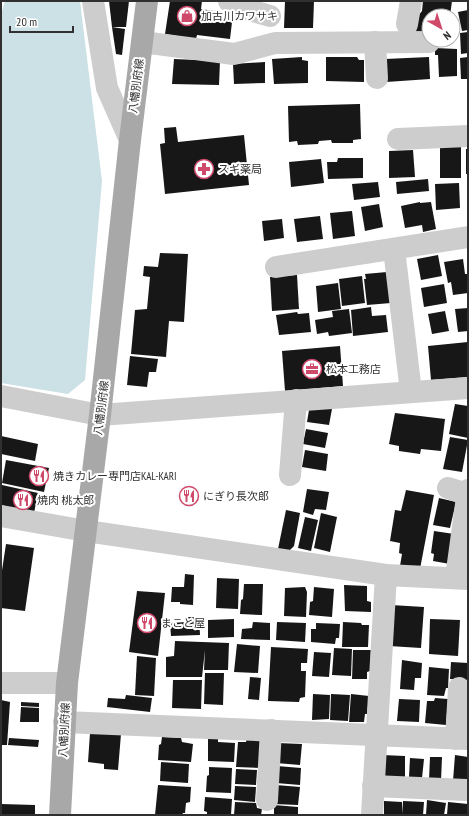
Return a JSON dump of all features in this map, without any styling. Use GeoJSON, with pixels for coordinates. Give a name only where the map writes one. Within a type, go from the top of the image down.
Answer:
{"type":"FeatureCollection","features":[{"type":"Feature","properties":{"kind":"main road","name":"八幡別府線"},"geometry":{"type":"LineString","coordinates":[[60,815],[67,683],[100,415],[130,140],[147,1]]}},
{"type":"Feature","properties":{"kind":"street"},"geometry":{"type":"LineString","coordinates":[[93,1],[107,88],[130,140]]}},
{"type":"Feature","properties":{"kind":"street"},"geometry":{"type":"LineString","coordinates":[[230,1],[243,8],[270,16]]}},
{"type":"Feature","properties":{"kind":"street"},"geometry":{"type":"LineString","coordinates":[[407,24],[410,1]]}},
{"type":"Feature","properties":{"kind":"street"},"geometry":{"type":"LineString","coordinates":[[142,42],[234,54],[275,43],[421,42]]}},
{"type":"Feature","properties":{"kind":"street"},"geometry":{"type":"LineString","coordinates":[[375,42],[377,78]]}},
{"type":"Feature","properties":{"kind":"street"},"geometry":{"type":"LineString","coordinates":[[398,139],[468,136]]}},
{"type":"Feature","properties":{"kind":"street"},"geometry":{"type":"LineString","coordinates":[[276,267],[306,272],[394,249],[468,237]]}},
{"type":"Feature","properties":{"kind":"street"},"geometry":{"type":"LineString","coordinates":[[394,249],[411,392]]}},
{"type":"Feature","properties":{"kind":"street"},"geometry":{"type":"LineString","coordinates":[[1,396],[100,415],[468,388]]}},
{"type":"Feature","properties":{"kind":"street"},"geometry":{"type":"LineString","coordinates":[[290,474],[296,400]]}},
{"type":"Feature","properties":{"kind":"street"},"geometry":{"type":"LineString","coordinates":[[1,516],[86,531],[386,575],[462,579],[461,491]]}},
{"type":"Feature","properties":{"kind":"street"},"geometry":{"type":"LineString","coordinates":[[372,815],[386,575]]}},
{"type":"Feature","properties":{"kind":"street"},"geometry":{"type":"LineString","coordinates":[[1,683],[67,683]]}},
{"type":"Feature","properties":{"kind":"street"},"geometry":{"type":"LineString","coordinates":[[64,722],[462,739],[460,688]]}},
{"type":"Feature","properties":{"kind":"street"},"geometry":{"type":"LineString","coordinates":[[268,800],[272,730]]}},
{"type":"Feature","properties":{"kind":"street"},"geometry":{"type":"LineString","coordinates":[[373,786],[466,790]]}},
{"type":"Feature","properties":{"kind":"shaded area"},"geometry":{"type":"Polygon","coordinates":[[[5,1],[80,1],[102,181],[85,380],[68,394],[1,383],[1,14],[5,1]]]}},
{"type":"Feature","properties":{"kind":"building"},"geometry":{"type":"Polygon","coordinates":[[[109,1],[129,1],[126,27],[112,27],[109,1]]]}},
{"type":"Feature","properties":{"kind":"building"},"geometry":{"type":"Polygon","coordinates":[[[170,1],[202,1],[201,9],[233,14],[230,39],[197,35],[196,39],[165,34],[170,1]]]}},
{"type":"Feature","properties":{"kind":"building"},"geometry":{"type":"Polygon","coordinates":[[[285,1],[314,1],[313,28],[284,28],[285,1]]]}},
{"type":"Feature","properties":{"kind":"building"},"geometry":{"type":"Polygon","coordinates":[[[423,1],[452,1],[451,8],[422,8],[423,1]]]}},
{"type":"Feature","properties":{"kind":"building"},"geometry":{"type":"Polygon","coordinates":[[[468,10],[468,30],[462,31],[461,11],[468,10]]]}},
{"type":"Feature","properties":{"kind":"building"},"geometry":{"type":"Polygon","coordinates":[[[421,12],[421,33],[416,32],[418,16],[421,12]]]}},
{"type":"Feature","properties":{"kind":"building"},"geometry":{"type":"Polygon","coordinates":[[[112,27],[125,29],[122,55],[116,54],[112,27]]]}},
{"type":"Feature","properties":{"kind":"building"},"geometry":{"type":"Polygon","coordinates":[[[468,32],[468,53],[461,54],[461,33],[468,32]]]}},
{"type":"Feature","properties":{"kind":"building"},"geometry":{"type":"Polygon","coordinates":[[[435,48],[457,49],[457,76],[439,77],[438,55],[435,55],[435,48]]]}},
{"type":"Feature","properties":{"kind":"building"},"geometry":{"type":"Polygon","coordinates":[[[302,57],[302,60],[308,61],[308,83],[274,84],[272,59],[302,57]]]}},
{"type":"Feature","properties":{"kind":"building"},"geometry":{"type":"Polygon","coordinates":[[[326,57],[357,57],[359,60],[364,60],[364,82],[326,81],[326,57]]]}},
{"type":"Feature","properties":{"kind":"building"},"geometry":{"type":"Polygon","coordinates":[[[429,57],[430,79],[386,82],[385,59],[429,57]]]}},
{"type":"Feature","properties":{"kind":"building"},"geometry":{"type":"Polygon","coordinates":[[[468,57],[468,79],[461,79],[460,58],[468,57]]]}},
{"type":"Feature","properties":{"kind":"building"},"geometry":{"type":"Polygon","coordinates":[[[174,59],[220,61],[219,85],[172,84],[174,59]]]}},
{"type":"Feature","properties":{"kind":"building"},"geometry":{"type":"Polygon","coordinates":[[[265,62],[265,83],[234,84],[233,64],[265,62]]]}},
{"type":"Feature","properties":{"kind":"building"},"geometry":{"type":"Polygon","coordinates":[[[360,104],[361,139],[353,140],[353,143],[332,143],[331,140],[319,141],[318,144],[298,145],[297,141],[289,142],[288,106],[360,104]]]}},
{"type":"Feature","properties":{"kind":"building"},"geometry":{"type":"Polygon","coordinates":[[[176,127],[178,142],[244,135],[249,185],[165,194],[160,144],[165,143],[164,128],[176,127]]]}},
{"type":"Feature","properties":{"kind":"building"},"geometry":{"type":"Polygon","coordinates":[[[440,146],[461,146],[461,178],[440,178],[440,146]]]}},
{"type":"Feature","properties":{"kind":"building"},"geometry":{"type":"Polygon","coordinates":[[[466,149],[468,149],[468,174],[466,174],[466,149]]]}},
{"type":"Feature","properties":{"kind":"building"},"geometry":{"type":"Polygon","coordinates":[[[413,150],[415,177],[389,178],[389,151],[413,150]]]}},
{"type":"Feature","properties":{"kind":"building"},"geometry":{"type":"Polygon","coordinates":[[[338,158],[363,158],[363,178],[328,179],[327,162],[337,162],[338,158]]]}},
{"type":"Feature","properties":{"kind":"building"},"geometry":{"type":"Polygon","coordinates":[[[321,159],[324,183],[291,187],[289,162],[321,159]]]}},
{"type":"Feature","properties":{"kind":"building"},"geometry":{"type":"Polygon","coordinates":[[[428,179],[429,191],[397,194],[396,182],[428,179]]]}},
{"type":"Feature","properties":{"kind":"building"},"geometry":{"type":"Polygon","coordinates":[[[378,182],[380,197],[354,200],[352,184],[378,182]]]}},
{"type":"Feature","properties":{"kind":"building"},"geometry":{"type":"Polygon","coordinates":[[[459,183],[460,208],[436,210],[435,184],[459,183]]]}},
{"type":"Feature","properties":{"kind":"building"},"geometry":{"type":"Polygon","coordinates":[[[420,202],[431,202],[436,229],[423,232],[422,225],[405,228],[401,206],[420,202]]]}},
{"type":"Feature","properties":{"kind":"building"},"geometry":{"type":"Polygon","coordinates":[[[379,204],[383,227],[365,231],[361,207],[379,204]]]}},
{"type":"Feature","properties":{"kind":"building"},"geometry":{"type":"Polygon","coordinates":[[[352,211],[355,236],[333,239],[330,213],[352,211]]]}},
{"type":"Feature","properties":{"kind":"building"},"geometry":{"type":"Polygon","coordinates":[[[320,216],[323,239],[297,242],[294,219],[320,216]]]}},
{"type":"Feature","properties":{"kind":"building"},"geometry":{"type":"Polygon","coordinates":[[[282,219],[284,238],[264,241],[262,221],[282,219]]]}},
{"type":"Feature","properties":{"kind":"building"},"geometry":{"type":"Polygon","coordinates":[[[160,253],[188,254],[184,322],[169,321],[166,357],[131,354],[135,310],[147,309],[150,277],[143,276],[144,266],[158,267],[160,253]]]}},
{"type":"Feature","properties":{"kind":"building"},"geometry":{"type":"Polygon","coordinates":[[[438,255],[442,276],[421,280],[417,259],[438,255]]]}},
{"type":"Feature","properties":{"kind":"building"},"geometry":{"type":"Polygon","coordinates":[[[463,259],[465,274],[468,274],[468,293],[453,295],[451,282],[448,283],[444,262],[463,259]]]}},
{"type":"Feature","properties":{"kind":"building"},"geometry":{"type":"Polygon","coordinates":[[[387,272],[391,303],[367,305],[364,279],[366,279],[365,274],[387,272]]]}},
{"type":"Feature","properties":{"kind":"building"},"geometry":{"type":"Polygon","coordinates":[[[297,275],[299,309],[272,311],[270,277],[297,275]]]}},
{"type":"Feature","properties":{"kind":"building"},"geometry":{"type":"Polygon","coordinates":[[[362,276],[365,303],[342,306],[339,279],[362,276]]]}},
{"type":"Feature","properties":{"kind":"building"},"geometry":{"type":"Polygon","coordinates":[[[338,283],[341,309],[318,312],[316,286],[338,283]]]}},
{"type":"Feature","properties":{"kind":"building"},"geometry":{"type":"Polygon","coordinates":[[[444,284],[447,303],[424,307],[421,288],[444,284]]]}},
{"type":"Feature","properties":{"kind":"building"},"geometry":{"type":"Polygon","coordinates":[[[371,307],[372,316],[386,315],[388,332],[353,336],[351,310],[371,307]]]}},
{"type":"Feature","properties":{"kind":"building"},"geometry":{"type":"Polygon","coordinates":[[[468,308],[468,331],[458,332],[455,309],[468,308]]]}},
{"type":"Feature","properties":{"kind":"building"},"geometry":{"type":"Polygon","coordinates":[[[349,309],[352,333],[329,336],[328,332],[317,334],[315,320],[333,317],[332,311],[349,309]]]}},
{"type":"Feature","properties":{"kind":"building"},"geometry":{"type":"Polygon","coordinates":[[[445,311],[449,331],[432,334],[428,314],[445,311]]]}},
{"type":"Feature","properties":{"kind":"building"},"geometry":{"type":"Polygon","coordinates":[[[297,312],[298,314],[309,313],[311,332],[279,335],[276,315],[297,312]]]}},
{"type":"Feature","properties":{"kind":"building"},"geometry":{"type":"Polygon","coordinates":[[[468,342],[468,377],[431,380],[428,346],[468,342]]]}},
{"type":"Feature","properties":{"kind":"building","name":"松本工務店"},"geometry":{"type":"Polygon","coordinates":[[[340,346],[343,386],[285,391],[282,351],[340,346]]]}},
{"type":"Feature","properties":{"kind":"building"},"geometry":{"type":"Polygon","coordinates":[[[130,356],[158,359],[156,372],[149,372],[147,387],[127,385],[130,356]]]}},
{"type":"Feature","properties":{"kind":"building"},"geometry":{"type":"Polygon","coordinates":[[[455,404],[468,406],[468,438],[449,434],[455,404]]]}},
{"type":"Feature","properties":{"kind":"building"},"geometry":{"type":"Polygon","coordinates":[[[314,407],[332,409],[329,425],[307,422],[309,410],[314,407]]]}},
{"type":"Feature","properties":{"kind":"building"},"geometry":{"type":"Polygon","coordinates":[[[395,413],[445,419],[441,451],[421,449],[420,454],[399,451],[399,446],[389,444],[395,413]]]}},
{"type":"Feature","properties":{"kind":"building"},"geometry":{"type":"Polygon","coordinates":[[[306,429],[328,433],[325,448],[303,444],[306,429]]]}},
{"type":"Feature","properties":{"kind":"building"},"geometry":{"type":"Polygon","coordinates":[[[1,436],[38,444],[35,461],[1,454],[1,436]]]}},
{"type":"Feature","properties":{"kind":"building"},"geometry":{"type":"Polygon","coordinates":[[[450,437],[468,440],[462,472],[443,469],[450,437]]]}},
{"type":"Feature","properties":{"kind":"building"},"geometry":{"type":"Polygon","coordinates":[[[305,450],[328,454],[326,471],[302,467],[305,450]]]}},
{"type":"Feature","properties":{"kind":"building"},"geometry":{"type":"Polygon","coordinates":[[[6,460],[49,468],[44,492],[2,483],[6,460]]]}},
{"type":"Feature","properties":{"kind":"building"},"geometry":{"type":"Polygon","coordinates":[[[2,485],[38,493],[34,513],[1,505],[2,485]]]}},
{"type":"Feature","properties":{"kind":"building"},"geometry":{"type":"Polygon","coordinates":[[[307,489],[329,492],[326,510],[315,509],[313,515],[303,512],[307,489]]]}},
{"type":"Feature","properties":{"kind":"building"},"geometry":{"type":"Polygon","coordinates":[[[406,490],[434,495],[420,569],[400,566],[402,554],[399,553],[400,543],[390,541],[395,510],[401,511],[406,490]]]}},
{"type":"Feature","properties":{"kind":"building"},"geometry":{"type":"Polygon","coordinates":[[[439,498],[456,502],[450,528],[433,525],[439,498]]]}},
{"type":"Feature","properties":{"kind":"building"},"geometry":{"type":"Polygon","coordinates":[[[286,510],[300,513],[294,546],[289,551],[278,549],[286,510]]]}},
{"type":"Feature","properties":{"kind":"building"},"geometry":{"type":"Polygon","coordinates":[[[321,513],[337,517],[330,552],[314,548],[321,513]]]}},
{"type":"Feature","properties":{"kind":"building"},"geometry":{"type":"Polygon","coordinates":[[[305,517],[318,520],[311,551],[298,548],[305,517]]]}},
{"type":"Feature","properties":{"kind":"building"},"geometry":{"type":"Polygon","coordinates":[[[434,531],[454,534],[450,564],[433,561],[434,554],[431,553],[434,531]]]}},
{"type":"Feature","properties":{"kind":"building"},"geometry":{"type":"Polygon","coordinates":[[[6,544],[34,548],[25,611],[1,608],[1,577],[6,544]]]}},
{"type":"Feature","properties":{"kind":"building"},"geometry":{"type":"Polygon","coordinates":[[[185,574],[194,575],[193,605],[180,604],[180,602],[171,602],[172,587],[184,587],[185,574]]]}},
{"type":"Feature","properties":{"kind":"building"},"geometry":{"type":"Polygon","coordinates":[[[217,578],[239,579],[238,609],[216,608],[217,578]]]}},
{"type":"Feature","properties":{"kind":"building"},"geometry":{"type":"Polygon","coordinates":[[[244,584],[263,584],[262,615],[240,614],[244,584]]]}},
{"type":"Feature","properties":{"kind":"building"},"geometry":{"type":"Polygon","coordinates":[[[344,585],[367,586],[367,601],[371,602],[371,612],[345,611],[344,585]]]}},
{"type":"Feature","properties":{"kind":"building"},"geometry":{"type":"Polygon","coordinates":[[[305,587],[307,592],[306,617],[284,616],[285,588],[305,587]]]}},
{"type":"Feature","properties":{"kind":"building"},"geometry":{"type":"Polygon","coordinates":[[[314,587],[334,589],[332,617],[309,615],[310,602],[313,601],[314,587]]]}},
{"type":"Feature","properties":{"kind":"building","name":"まこと屋"},"geometry":{"type":"Polygon","coordinates":[[[137,591],[165,593],[158,656],[129,652],[137,591]]]}},
{"type":"Feature","properties":{"kind":"building"},"geometry":{"type":"Polygon","coordinates":[[[391,605],[424,607],[421,648],[389,646],[391,605]]]}},
{"type":"Feature","properties":{"kind":"building"},"geometry":{"type":"Polygon","coordinates":[[[187,617],[199,617],[200,635],[171,636],[170,623],[187,622],[187,617]]]}},
{"type":"Feature","properties":{"kind":"building"},"geometry":{"type":"Polygon","coordinates":[[[234,619],[234,637],[208,638],[208,620],[234,619]]]}},
{"type":"Feature","properties":{"kind":"building"},"geometry":{"type":"Polygon","coordinates":[[[430,619],[460,620],[458,656],[429,654],[430,619]]]}},
{"type":"Feature","properties":{"kind":"building"},"geometry":{"type":"Polygon","coordinates":[[[253,622],[270,623],[270,640],[241,639],[242,629],[252,628],[253,622]]]}},
{"type":"Feature","properties":{"kind":"building"},"geometry":{"type":"Polygon","coordinates":[[[277,622],[306,623],[305,642],[276,640],[277,622]]]}},
{"type":"Feature","properties":{"kind":"building"},"geometry":{"type":"Polygon","coordinates":[[[343,622],[369,625],[368,647],[342,647],[343,622]]]}},
{"type":"Feature","properties":{"kind":"building"},"geometry":{"type":"Polygon","coordinates":[[[316,623],[340,624],[339,638],[336,638],[335,644],[311,642],[311,629],[316,629],[316,623]]]}},
{"type":"Feature","properties":{"kind":"building"},"geometry":{"type":"Polygon","coordinates":[[[175,641],[229,643],[228,670],[204,670],[205,650],[202,677],[166,677],[166,657],[174,656],[175,641]]]}},
{"type":"Feature","properties":{"kind":"building"},"geometry":{"type":"Polygon","coordinates":[[[237,644],[260,646],[258,673],[234,672],[237,644]]]}},
{"type":"Feature","properties":{"kind":"building"},"geometry":{"type":"Polygon","coordinates":[[[271,647],[308,649],[307,663],[301,663],[301,671],[306,671],[305,697],[300,698],[299,702],[268,701],[271,647]]]}},
{"type":"Feature","properties":{"kind":"building"},"geometry":{"type":"Polygon","coordinates":[[[334,648],[352,649],[351,676],[332,675],[334,648]]]}},
{"type":"Feature","properties":{"kind":"building"},"geometry":{"type":"Polygon","coordinates":[[[353,650],[371,650],[370,671],[367,672],[367,679],[352,679],[353,650]]]}},
{"type":"Feature","properties":{"kind":"building"},"geometry":{"type":"Polygon","coordinates":[[[314,652],[331,653],[329,677],[312,676],[314,652]]]}},
{"type":"Feature","properties":{"kind":"building"},"geometry":{"type":"Polygon","coordinates":[[[137,656],[156,658],[154,696],[135,695],[137,656]]]}},
{"type":"Feature","properties":{"kind":"building"},"geometry":{"type":"Polygon","coordinates":[[[402,660],[422,663],[421,678],[415,678],[414,690],[400,689],[402,660]]]}},
{"type":"Feature","properties":{"kind":"building"},"geometry":{"type":"Polygon","coordinates":[[[451,662],[468,663],[468,680],[450,679],[451,662]]]}},
{"type":"Feature","properties":{"kind":"building"},"geometry":{"type":"Polygon","coordinates":[[[429,667],[449,669],[448,688],[446,688],[444,696],[427,695],[429,667]]]}},
{"type":"Feature","properties":{"kind":"building"},"geometry":{"type":"Polygon","coordinates":[[[205,673],[224,673],[223,705],[204,704],[205,673]]]}},
{"type":"Feature","properties":{"kind":"building"},"geometry":{"type":"Polygon","coordinates":[[[250,677],[261,678],[259,700],[248,699],[250,677]]]}},
{"type":"Feature","properties":{"kind":"building"},"geometry":{"type":"Polygon","coordinates":[[[173,680],[202,680],[201,709],[172,708],[173,680]]]}},
{"type":"Feature","properties":{"kind":"building"},"geometry":{"type":"Polygon","coordinates":[[[313,694],[330,695],[329,719],[312,720],[313,694]]]}},
{"type":"Feature","properties":{"kind":"building"},"geometry":{"type":"Polygon","coordinates":[[[331,694],[350,695],[348,721],[330,720],[331,694]]]}},
{"type":"Feature","properties":{"kind":"building"},"geometry":{"type":"Polygon","coordinates":[[[351,694],[369,696],[367,714],[365,714],[364,722],[349,722],[351,694]]]}},
{"type":"Feature","properties":{"kind":"building"},"geometry":{"type":"Polygon","coordinates":[[[126,695],[152,698],[150,712],[107,707],[108,698],[125,699],[126,695]]]}},
{"type":"Feature","properties":{"kind":"building"},"geometry":{"type":"Polygon","coordinates":[[[435,698],[448,699],[446,725],[425,723],[427,701],[434,701],[435,698]]]}},
{"type":"Feature","properties":{"kind":"building"},"geometry":{"type":"Polygon","coordinates":[[[399,699],[420,700],[419,722],[397,721],[399,699]]]}},
{"type":"Feature","properties":{"kind":"building"},"geometry":{"type":"Polygon","coordinates":[[[1,700],[10,702],[7,745],[1,745],[1,700]]]}},
{"type":"Feature","properties":{"kind":"building"},"geometry":{"type":"Polygon","coordinates":[[[21,702],[39,703],[39,707],[21,706],[21,702]]]}},
{"type":"Feature","properties":{"kind":"building"},"geometry":{"type":"Polygon","coordinates":[[[21,707],[39,708],[39,722],[20,722],[21,707]]]}},
{"type":"Feature","properties":{"kind":"building"},"geometry":{"type":"Polygon","coordinates":[[[90,733],[121,734],[118,770],[104,769],[104,764],[88,762],[90,733]]]}},
{"type":"Feature","properties":{"kind":"building"},"geometry":{"type":"Polygon","coordinates":[[[162,737],[181,738],[182,742],[193,744],[191,762],[158,760],[159,745],[161,744],[162,737]]]}},
{"type":"Feature","properties":{"kind":"building"},"geometry":{"type":"Polygon","coordinates":[[[247,737],[263,738],[261,768],[236,767],[238,742],[246,742],[247,737]]]}},
{"type":"Feature","properties":{"kind":"building"},"geometry":{"type":"Polygon","coordinates":[[[9,738],[39,740],[38,747],[8,745],[9,738]]]}},
{"type":"Feature","properties":{"kind":"building"},"geometry":{"type":"Polygon","coordinates":[[[208,738],[218,738],[218,742],[235,743],[234,762],[208,761],[208,738]]]}},
{"type":"Feature","properties":{"kind":"building"},"geometry":{"type":"Polygon","coordinates":[[[278,743],[302,744],[300,765],[276,763],[278,743]]]}},
{"type":"Feature","properties":{"kind":"building"},"geometry":{"type":"Polygon","coordinates":[[[382,755],[405,756],[405,782],[382,781],[382,755]]]}},
{"type":"Feature","properties":{"kind":"building"},"geometry":{"type":"Polygon","coordinates":[[[455,755],[468,757],[468,783],[453,781],[455,755]]]}},
{"type":"Feature","properties":{"kind":"building"},"geometry":{"type":"Polygon","coordinates":[[[430,757],[442,757],[441,781],[429,780],[430,757]]]}},
{"type":"Feature","properties":{"kind":"building"},"geometry":{"type":"Polygon","coordinates":[[[410,758],[424,759],[422,778],[409,777],[410,758]]]}},
{"type":"Feature","properties":{"kind":"building"},"geometry":{"type":"Polygon","coordinates":[[[161,762],[189,764],[188,783],[160,781],[161,762]]]}},
{"type":"Feature","properties":{"kind":"building"},"geometry":{"type":"Polygon","coordinates":[[[277,766],[301,768],[300,785],[276,783],[277,766]]]}},
{"type":"Feature","properties":{"kind":"building"},"geometry":{"type":"Polygon","coordinates":[[[209,767],[232,768],[231,793],[206,792],[209,767]]]}},
{"type":"Feature","properties":{"kind":"building"},"geometry":{"type":"Polygon","coordinates":[[[236,769],[257,770],[256,785],[235,784],[236,769]]]}},
{"type":"Feature","properties":{"kind":"building"},"geometry":{"type":"Polygon","coordinates":[[[158,785],[191,787],[190,802],[186,803],[185,813],[182,815],[155,815],[158,785]]]}},
{"type":"Feature","properties":{"kind":"building"},"geometry":{"type":"Polygon","coordinates":[[[276,785],[300,787],[298,805],[274,804],[276,785]]]}},
{"type":"Feature","properties":{"kind":"building"},"geometry":{"type":"Polygon","coordinates":[[[235,786],[256,787],[255,802],[234,800],[235,786]]]}},
{"type":"Feature","properties":{"kind":"building"},"geometry":{"type":"Polygon","coordinates":[[[205,797],[232,799],[231,815],[207,815],[207,812],[204,811],[205,797]]]}},
{"type":"Feature","properties":{"kind":"building"},"geometry":{"type":"Polygon","coordinates":[[[427,800],[446,803],[444,815],[426,815],[427,800]]]}},
{"type":"Feature","properties":{"kind":"building"},"geometry":{"type":"Polygon","coordinates":[[[384,801],[402,802],[403,814],[403,801],[424,802],[423,815],[384,815],[384,801]]]}},
{"type":"Feature","properties":{"kind":"building"},"geometry":{"type":"Polygon","coordinates":[[[235,802],[256,803],[257,808],[262,809],[261,815],[234,815],[235,802]]]}},
{"type":"Feature","properties":{"kind":"building"},"geometry":{"type":"Polygon","coordinates":[[[448,802],[468,804],[467,815],[447,815],[448,802]]]}},
{"type":"Feature","properties":{"kind":"building"},"geometry":{"type":"Polygon","coordinates":[[[1,804],[35,805],[35,815],[1,815],[1,804]]]}},
{"type":"Feature","properties":{"kind":"building"},"geometry":{"type":"Polygon","coordinates":[[[274,805],[298,807],[298,815],[274,815],[274,805]]]}},
{"type":"Feature","properties":{"kind":"place","name":"加古川カワサキ"},"geometry":{"type":"Point","coordinates":[187,16]}},
{"type":"Feature","properties":{"kind":"place","name":"スギ薬局"},"geometry":{"type":"Point","coordinates":[204,169]}},
{"type":"Feature","properties":{"kind":"place","name":"松本工務店"},"geometry":{"type":"Point","coordinates":[312,369]}},
{"type":"Feature","properties":{"kind":"place","name":"焼きカレー専門店KAL-KARI"},"geometry":{"type":"Point","coordinates":[39,476]}},
{"type":"Feature","properties":{"kind":"place","name":"にぎり長次郎"},"geometry":{"type":"Point","coordinates":[189,496]}},
{"type":"Feature","properties":{"kind":"place","name":"焼肉 桃太郎"},"geometry":{"type":"Point","coordinates":[23,500]}},
{"type":"Feature","properties":{"kind":"place","name":"まこと屋"},"geometry":{"type":"Point","coordinates":[147,623]}}]}
